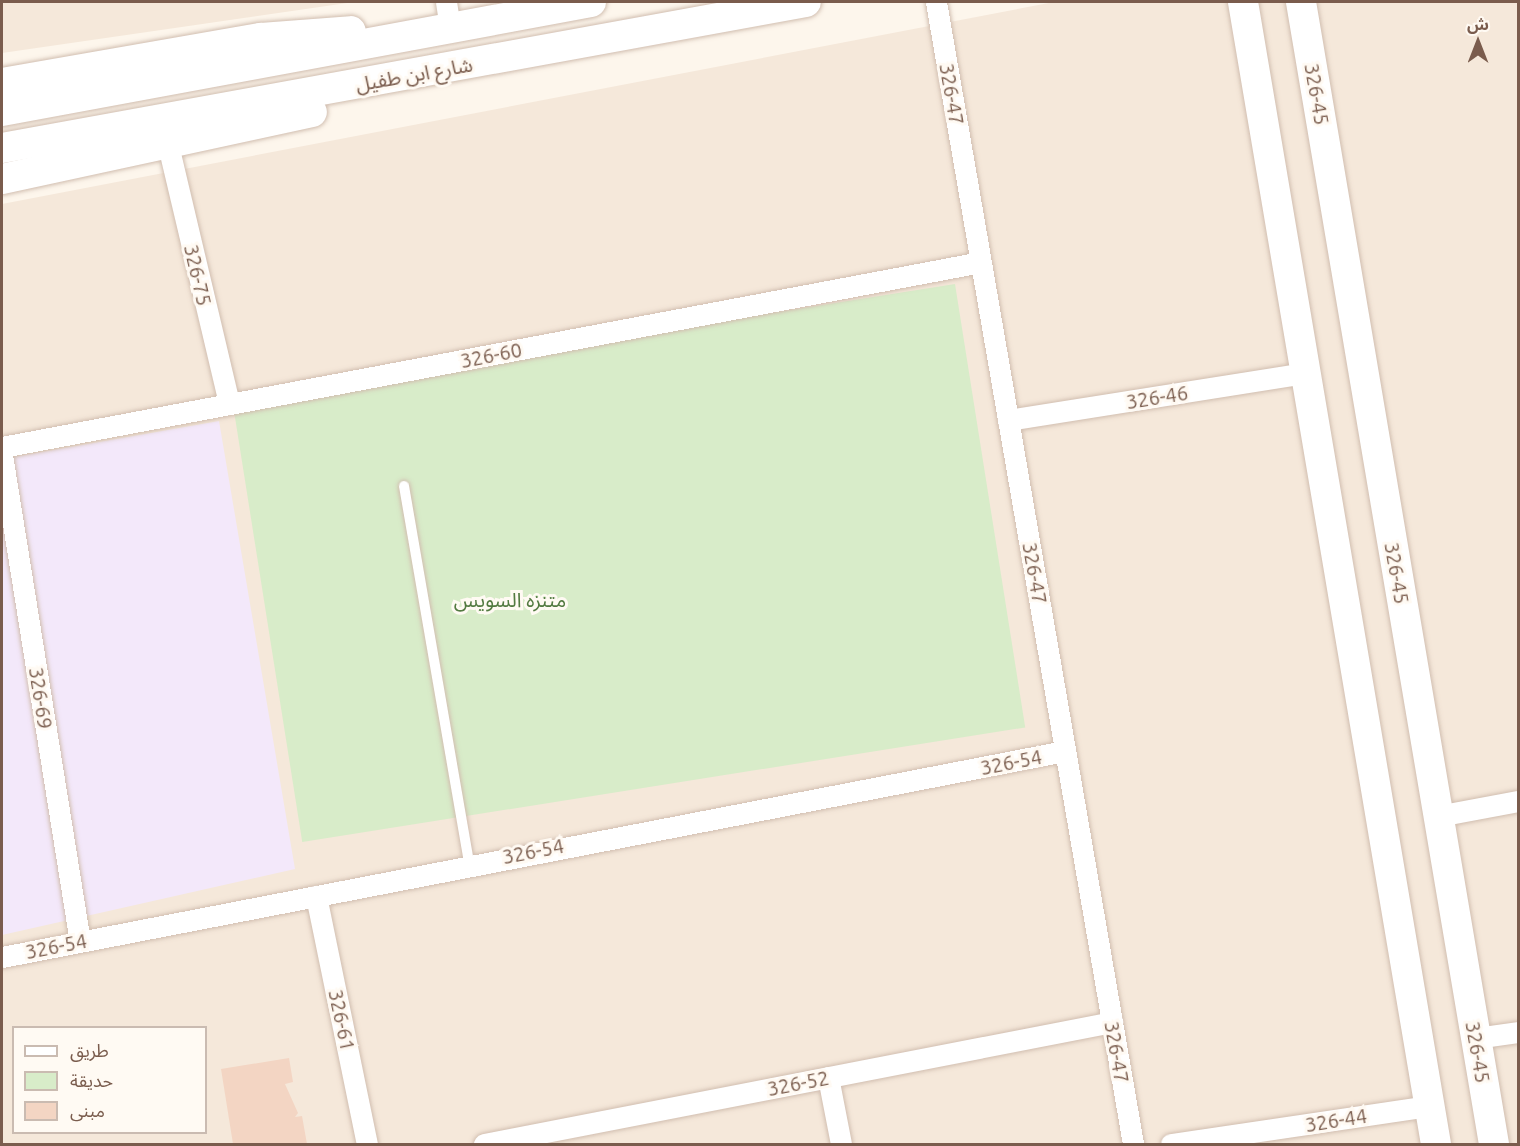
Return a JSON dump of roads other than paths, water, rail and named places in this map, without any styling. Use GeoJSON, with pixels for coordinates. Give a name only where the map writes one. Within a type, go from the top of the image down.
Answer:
{"type":"FeatureCollection","features":[{"type":"Feature","properties":{"kind":"street","name":"شارع ابن طفيل"},"geometry":{"type":"LineString","coordinates":[[6,101],[448,15],[591,2]]}},
{"type":"Feature","properties":{"kind":"street","name":"شارع ابن طفيل"},"geometry":{"type":"LineString","coordinates":[[12,146],[806,2]]}},
{"type":"Feature","properties":{"kind":"street","name":"326-47"},"geometry":{"type":"LineString","coordinates":[[936,2],[1133,1144]]}},
{"type":"Feature","properties":{"kind":"street"},"geometry":{"type":"LineString","coordinates":[[1243,2],[1436,1144]]}},
{"type":"Feature","properties":{"kind":"street","name":"326-45"},"geometry":{"type":"LineString","coordinates":[[1301,2],[1494,1144]]}},
{"type":"Feature","properties":{"kind":"street"},"geometry":{"type":"LineString","coordinates":[[2,179],[168,145],[387,93],[461,66]]}},
{"type":"Feature","properties":{"kind":"street","name":"326-75"},"geometry":{"type":"LineString","coordinates":[[168,145],[229,404]]}},
{"type":"Feature","properties":{"kind":"street","name":"326-60"},"geometry":{"type":"LineString","coordinates":[[2,447],[981,262]]}},
{"type":"Feature","properties":{"kind":"street","name":"326-46"},"geometry":{"type":"LineString","coordinates":[[1008,420],[1306,373]]}},
{"type":"Feature","properties":{"kind":"street","name":"326-69"},"geometry":{"type":"LineString","coordinates":[[2,455],[80,941]]}},
{"type":"Feature","properties":{"kind":"street","name":"326-54"},"geometry":{"type":"LineString","coordinates":[[2,957],[316,896],[469,863],[1065,752]]}},
{"type":"Feature","properties":{"kind":"street"},"geometry":{"type":"LineString","coordinates":[[1438,816],[1518,801]]}},
{"type":"Feature","properties":{"kind":"street","name":"326-61"},"geometry":{"type":"LineString","coordinates":[[316,896],[367,1144]]}},
{"type":"Feature","properties":{"kind":"street","name":"326-52"},"geometry":{"type":"LineString","coordinates":[[484,1144],[1112,1022]]}},
{"type":"Feature","properties":{"kind":"street"},"geometry":{"type":"LineString","coordinates":[[1476,1038],[1518,1032]]}},
{"type":"Feature","properties":{"kind":"street"},"geometry":{"type":"LineString","coordinates":[[828,1077],[841,1144]]}},
{"type":"Feature","properties":{"kind":"street","name":"326-44"},"geometry":{"type":"LineString","coordinates":[[1171,1144],[1430,1106]]}},
{"type":"Feature","properties":{"kind":"lane"},"geometry":{"type":"LineString","coordinates":[[404,486],[469,863]]}},
{"type":"Feature","properties":{"kind":"park label","name":"متنزه السويس"},"geometry":{"type":"Point","coordinates":[510,599]}}]}
